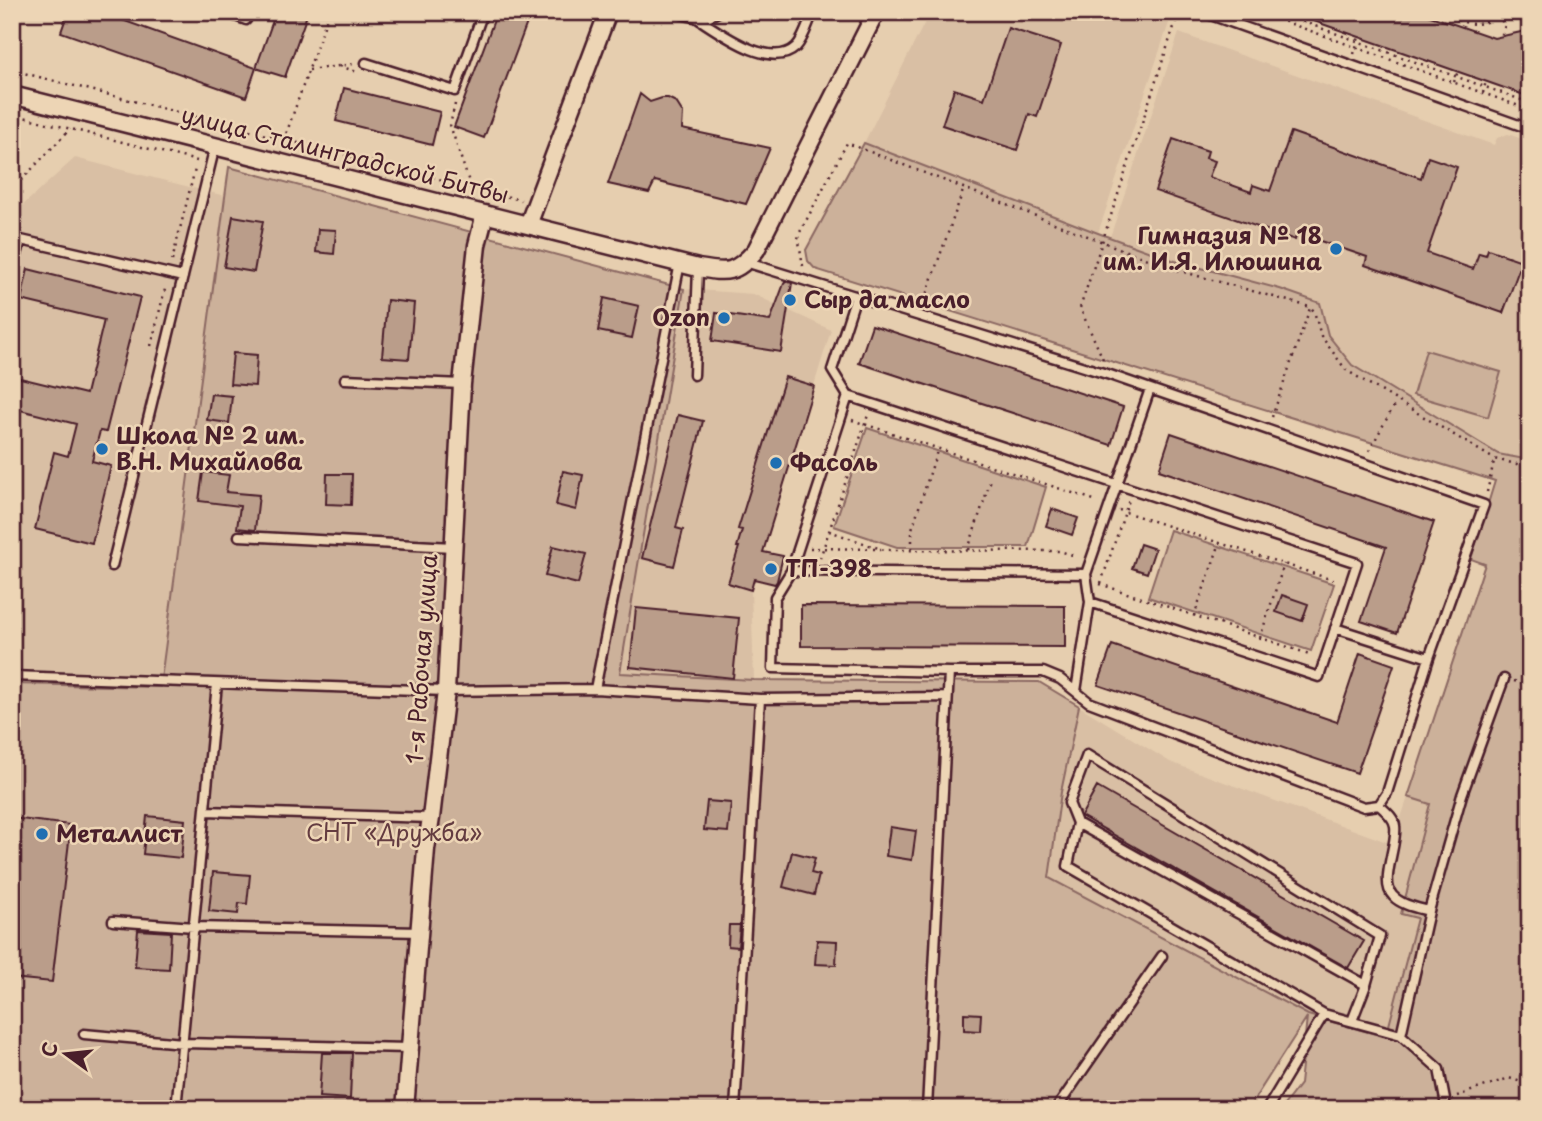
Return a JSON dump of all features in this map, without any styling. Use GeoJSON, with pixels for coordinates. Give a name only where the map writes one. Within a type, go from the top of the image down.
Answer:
{"type":"FeatureCollection","features":[{"type":"Feature","properties":{"kind":"street","name":"улица Сталинградской Битвы"},"geometry":{"type":"LineString","coordinates":[[12,95],[528,225],[608,12]]}},
{"type":"Feature","properties":{"kind":"street"},"geometry":{"type":"LineString","coordinates":[[528,225],[698,268],[732,270],[745,262],[755,250],[876,12]]}},
{"type":"Feature","properties":{"kind":"street","name":"1-я Рабочая улица"},"geometry":{"type":"LineString","coordinates":[[405,1109],[426,849],[446,691],[462,384],[477,245],[485,214]]}},
{"type":"Feature","properties":{"kind":"lane"},"geometry":{"type":"LineString","coordinates":[[224,12],[246,20],[248,12]]}},
{"type":"Feature","properties":{"kind":"lane"},"geometry":{"type":"LineString","coordinates":[[366,63],[455,92],[483,12]]}},
{"type":"Feature","properties":{"kind":"lane"},"geometry":{"type":"LineString","coordinates":[[675,12],[697,18],[709,18],[718,12]]}},
{"type":"Feature","properties":{"kind":"lane"},"geometry":{"type":"LineString","coordinates":[[697,18],[731,40],[775,55],[788,53],[798,46],[813,12]]}},
{"type":"Feature","properties":{"kind":"lane"},"geometry":{"type":"LineString","coordinates":[[1202,12],[1530,129]]}},
{"type":"Feature","properties":{"kind":"lane"},"geometry":{"type":"LineString","coordinates":[[112,565],[215,146]]}},
{"type":"Feature","properties":{"kind":"lane"},"geometry":{"type":"LineString","coordinates":[[12,273],[21,240],[183,277]]}},
{"type":"Feature","properties":{"kind":"lane"},"geometry":{"type":"LineString","coordinates":[[745,262],[1110,375],[1484,505],[1429,658],[1387,793],[1379,805]]}},
{"type":"Feature","properties":{"kind":"lane"},"geometry":{"type":"LineString","coordinates":[[595,689],[680,263]]}},
{"type":"Feature","properties":{"kind":"lane"},"geometry":{"type":"LineString","coordinates":[[694,375],[698,268]]}},
{"type":"Feature","properties":{"kind":"lane"},"geometry":{"type":"LineString","coordinates":[[856,296],[832,370],[849,396],[1357,563],[1319,677],[1092,602]]}},
{"type":"Feature","properties":{"kind":"lane"},"geometry":{"type":"LineString","coordinates":[[345,379],[462,384]]}},
{"type":"Feature","properties":{"kind":"lane"},"geometry":{"type":"LineString","coordinates":[[1076,691],[1092,602],[1086,577],[1150,389]]}},
{"type":"Feature","properties":{"kind":"lane"},"geometry":{"type":"LineString","coordinates":[[849,396],[791,571],[775,597],[773,668],[1043,671],[1060,678],[1088,702],[1364,807],[1379,805],[1390,814],[1395,827],[1387,885],[1393,896],[1406,904],[1429,911]]}},
{"type":"Feature","properties":{"kind":"lane"},"geometry":{"type":"LineString","coordinates":[[239,537],[453,547]]}},
{"type":"Feature","properties":{"kind":"lane"},"geometry":{"type":"LineString","coordinates":[[791,571],[1086,577]]}},
{"type":"Feature","properties":{"kind":"lane"},"geometry":{"type":"LineString","coordinates":[[1335,628],[1429,658]]}},
{"type":"Feature","properties":{"kind":"lane"},"geometry":{"type":"LineString","coordinates":[[928,1109],[948,672]]}},
{"type":"Feature","properties":{"kind":"lane"},"geometry":{"type":"LineString","coordinates":[[12,676],[446,691],[595,689],[760,699],[947,697]]}},
{"type":"Feature","properties":{"kind":"lane"},"geometry":{"type":"LineString","coordinates":[[1401,1035],[1429,911],[1462,795],[1504,678]]}},
{"type":"Feature","properties":{"kind":"lane"},"geometry":{"type":"LineString","coordinates":[[176,1109],[218,684]]}},
{"type":"Feature","properties":{"kind":"lane"},"geometry":{"type":"LineString","coordinates":[[735,1109],[760,699]]}},
{"type":"Feature","properties":{"kind":"lane"},"geometry":{"type":"LineString","coordinates":[[1352,1021],[1380,936],[1087,755],[1069,803],[1077,823],[1068,866],[1324,1014],[1401,1035],[1439,1069],[1445,1104]]}},
{"type":"Feature","properties":{"kind":"lane"},"geometry":{"type":"LineString","coordinates":[[205,811],[431,818]]}},
{"type":"Feature","properties":{"kind":"lane"},"geometry":{"type":"LineString","coordinates":[[1077,823],[1366,985]]}},
{"type":"Feature","properties":{"kind":"lane"},"geometry":{"type":"LineString","coordinates":[[113,921],[194,927],[420,932]]}},
{"type":"Feature","properties":{"kind":"lane"},"geometry":{"type":"LineString","coordinates":[[1056,1109],[1163,956]]}},
{"type":"Feature","properties":{"kind":"lane"},"geometry":{"type":"LineString","coordinates":[[1266,1109],[1324,1014]]}},
{"type":"Feature","properties":{"kind":"lane"},"geometry":{"type":"LineString","coordinates":[[84,1034],[183,1043],[410,1048]]}},
{"type":"Feature","properties":{"kind":"path"},"geometry":{"type":"LineString","coordinates":[[284,140],[329,12]]}},
{"type":"Feature","properties":{"kind":"path"},"geometry":{"type":"LineString","coordinates":[[1110,375],[1080,308],[1179,12]]}},
{"type":"Feature","properties":{"kind":"path"},"geometry":{"type":"LineString","coordinates":[[1258,12],[1530,110]]}},
{"type":"Feature","properties":{"kind":"path"},"geometry":{"type":"LineString","coordinates":[[1276,12],[1359,39],[1530,103]]}},
{"type":"Feature","properties":{"kind":"path"},"geometry":{"type":"LineString","coordinates":[[1438,12],[1473,24],[1483,24],[1498,14],[1505,25],[1501,37]]}},
{"type":"Feature","properties":{"kind":"path"},"geometry":{"type":"LineString","coordinates":[[1456,12],[1476,18],[1487,16],[1491,12]]}},
{"type":"Feature","properties":{"kind":"path"},"geometry":{"type":"LineString","coordinates":[[1471,30],[1473,24]]}},
{"type":"Feature","properties":{"kind":"path"},"geometry":{"type":"LineString","coordinates":[[1350,64],[1359,39]]}},
{"type":"Feature","properties":{"kind":"path"},"geometry":{"type":"LineString","coordinates":[[309,70],[366,63]]}},
{"type":"Feature","properties":{"kind":"path"},"geometry":{"type":"LineString","coordinates":[[12,70],[536,204]]}},
{"type":"Feature","properties":{"kind":"path"},"geometry":{"type":"LineString","coordinates":[[1454,82],[1458,71]]}},
{"type":"Feature","properties":{"kind":"path"},"geometry":{"type":"LineString","coordinates":[[1483,93],[1486,81]]}},
{"type":"Feature","properties":{"kind":"path"},"geometry":{"type":"LineString","coordinates":[[455,104],[450,125],[471,188]]}},
{"type":"Feature","properties":{"kind":"path"},"geometry":{"type":"LineString","coordinates":[[12,114],[197,161]]}},
{"type":"Feature","properties":{"kind":"path"},"geometry":{"type":"LineString","coordinates":[[12,190],[70,129]]}},
{"type":"Feature","properties":{"kind":"path"},"geometry":{"type":"LineString","coordinates":[[805,280],[798,236],[847,143],[1173,269],[1310,307],[1321,336],[1346,370],[1494,459],[1530,467]]}},
{"type":"Feature","properties":{"kind":"path"},"geometry":{"type":"LineString","coordinates":[[919,315],[964,188]]}},
{"type":"Feature","properties":{"kind":"path"},"geometry":{"type":"LineString","coordinates":[[1268,430],[1310,307]]}},
{"type":"Feature","properties":{"kind":"path"},"geometry":{"type":"LineString","coordinates":[[1362,463],[1397,401]]}},
{"type":"Feature","properties":{"kind":"path"},"geometry":{"type":"LineString","coordinates":[[816,571],[872,404]]}},
{"type":"Feature","properties":{"kind":"path"},"geometry":{"type":"LineString","coordinates":[[852,420],[1097,501]]}},
{"type":"Feature","properties":{"kind":"path"},"geometry":{"type":"LineString","coordinates":[[912,550],[912,529],[938,448]]}},
{"type":"Feature","properties":{"kind":"path"},"geometry":{"type":"LineString","coordinates":[[1484,505],[1494,459]]}},
{"type":"Feature","properties":{"kind":"path"},"geometry":{"type":"LineString","coordinates":[[968,550],[991,479]]}},
{"type":"Feature","properties":{"kind":"path"},"geometry":{"type":"LineString","coordinates":[[1092,602],[1133,489]]}},
{"type":"Feature","properties":{"kind":"path"},"geometry":{"type":"LineString","coordinates":[[1109,506],[1333,580]]}},
{"type":"Feature","properties":{"kind":"path"},"geometry":{"type":"LineString","coordinates":[[829,531],[884,550]]}},
{"type":"Feature","properties":{"kind":"path"},"geometry":{"type":"LineString","coordinates":[[1194,616],[1220,542]]}},
{"type":"Feature","properties":{"kind":"path"},"geometry":{"type":"LineString","coordinates":[[799,548],[1060,551],[1075,556]]}},
{"type":"Feature","properties":{"kind":"path"},"geometry":{"type":"LineString","coordinates":[[1260,638],[1284,564]]}},
{"type":"Feature","properties":{"kind":"path"},"geometry":{"type":"LineString","coordinates":[[1086,577],[1309,654]]}},
{"type":"Feature","properties":{"kind":"path"},"geometry":{"type":"LineString","coordinates":[[1445,1104],[1509,1078],[1530,1085]]}},
{"type":"Feature","properties":{"kind":"shaded area"},"geometry":{"type":"Polygon","coordinates":[[[930,12],[1158,12],[1171,17],[1098,233],[864,143],[930,12]]]}},
{"type":"Feature","properties":{"kind":"shaded area","name":"Гимназия № 18 им. И.Я. Илюшина"},"geometry":{"type":"Polygon","coordinates":[[[1179,33],[1494,145],[1497,138],[1508,134],[1530,142],[1530,460],[1498,454],[1352,365],[1328,335],[1319,303],[1175,261],[1110,237],[1179,33]]]}},
{"type":"Feature","properties":{"kind":"shaded area","name":"Школа № 2 им. В.Н. Михайлова"},"geometry":{"type":"Polygon","coordinates":[[[75,158],[225,196],[160,687],[12,684],[12,215],[75,158]]]}},
{"type":"Feature","properties":{"kind":"shaded area"},"geometry":{"type":"Polygon","coordinates":[[[684,289],[753,294],[831,330],[751,590],[754,680],[619,673],[684,289]]]}},
{"type":"Feature","properties":{"kind":"shaded area"},"geometry":{"type":"Polygon","coordinates":[[[1079,706],[1170,762],[1392,844],[1408,797],[1430,804],[1401,913],[1417,918],[1386,1037],[1308,1015],[1049,878],[1061,792],[1079,706]]]}},
{"type":"Feature","properties":{"kind":"green space","name":"СНТ «Дружба»"},"geometry":{"type":"Polygon","coordinates":[[[864,143],[1175,261],[1280,289],[1320,303],[1328,335],[1352,365],[1498,454],[1530,460],[1530,1109],[1281,1109],[1300,1084],[1307,1017],[1248,1109],[12,1109],[12,684],[160,687],[229,167],[684,289],[620,673],[754,680],[1039,682],[1079,706],[1061,792],[1049,878],[1308,1015],[1386,1037],[1417,918],[1401,914],[1430,804],[1408,797],[1485,564],[1471,559],[1495,481],[815,269],[808,261],[806,250],[864,143]]]}},
{"type":"Feature","properties":{"kind":"green space"},"geometry":{"type":"Polygon","coordinates":[[[1426,350],[1501,372],[1488,417],[1413,395],[1426,350]]]}},
{"type":"Feature","properties":{"kind":"green space"},"geometry":{"type":"Polygon","coordinates":[[[867,428],[1046,487],[1028,547],[897,547],[834,526],[867,428]]]}},
{"type":"Feature","properties":{"kind":"green space"},"geometry":{"type":"Polygon","coordinates":[[[1170,530],[1334,584],[1311,651],[1148,597],[1170,530]]]}},
{"type":"Feature","properties":{"kind":"building"},"geometry":{"type":"Polygon","coordinates":[[[68,12],[100,12],[256,68],[246,97],[61,32],[68,12]]]}},
{"type":"Feature","properties":{"kind":"building"},"geometry":{"type":"Polygon","coordinates":[[[276,12],[308,12],[285,77],[256,68],[276,12]]]}},
{"type":"Feature","properties":{"kind":"building"},"geometry":{"type":"Polygon","coordinates":[[[497,12],[531,12],[484,138],[454,127],[497,12]]]}},
{"type":"Feature","properties":{"kind":"building"},"geometry":{"type":"Polygon","coordinates":[[[1419,12],[1494,38],[1530,30],[1530,97],[1294,14],[1419,12]]]}},
{"type":"Feature","properties":{"kind":"building"},"geometry":{"type":"Polygon","coordinates":[[[1008,28],[1061,45],[1037,117],[1029,114],[1017,150],[942,125],[954,89],[984,99],[1008,28]]]}},
{"type":"Feature","properties":{"kind":"building"},"geometry":{"type":"Polygon","coordinates":[[[344,88],[440,112],[432,145],[336,121],[344,88]]]}},
{"type":"Feature","properties":{"kind":"building"},"geometry":{"type":"Polygon","coordinates":[[[640,94],[650,102],[668,98],[676,102],[683,113],[682,129],[770,148],[746,204],[655,181],[649,193],[608,184],[640,94]]]}},
{"type":"Feature","properties":{"kind":"building"},"geometry":{"type":"Polygon","coordinates":[[[1291,132],[1421,178],[1428,157],[1457,167],[1427,253],[1473,269],[1479,253],[1486,255],[1488,249],[1522,261],[1503,313],[1365,265],[1367,257],[1297,233],[1295,240],[1155,191],[1173,139],[1208,151],[1206,158],[1215,161],[1209,177],[1251,192],[1253,185],[1270,191],[1291,132]]]}},
{"type":"Feature","properties":{"kind":"building"},"geometry":{"type":"Polygon","coordinates":[[[233,216],[263,221],[254,272],[224,267],[233,216]]]}},
{"type":"Feature","properties":{"kind":"building"},"geometry":{"type":"Polygon","coordinates":[[[318,229],[336,230],[334,254],[316,252],[318,229]]]}},
{"type":"Feature","properties":{"kind":"building"},"geometry":{"type":"Polygon","coordinates":[[[28,269],[140,297],[106,432],[100,431],[92,461],[111,466],[92,543],[35,529],[54,452],[68,456],[76,424],[12,408],[12,376],[86,394],[104,320],[21,300],[28,269]]]}},
{"type":"Feature","properties":{"kind":"building"},"geometry":{"type":"Polygon","coordinates":[[[785,281],[792,283],[781,352],[712,341],[716,313],[770,321],[785,281]]]}},
{"type":"Feature","properties":{"kind":"building"},"geometry":{"type":"Polygon","coordinates":[[[604,298],[639,306],[632,338],[598,331],[604,298]]]}},
{"type":"Feature","properties":{"kind":"building"},"geometry":{"type":"Polygon","coordinates":[[[387,300],[414,303],[409,359],[382,357],[387,300]]]}},
{"type":"Feature","properties":{"kind":"building"},"geometry":{"type":"Polygon","coordinates":[[[872,325],[1123,407],[1111,445],[859,363],[872,325]]]}},
{"type":"Feature","properties":{"kind":"building"},"geometry":{"type":"Polygon","coordinates":[[[233,353],[257,355],[255,386],[230,384],[233,353]]]}},
{"type":"Feature","properties":{"kind":"building"},"geometry":{"type":"Polygon","coordinates":[[[785,377],[814,386],[763,552],[783,556],[777,581],[775,584],[754,579],[751,590],[728,583],[739,547],[742,530],[738,529],[785,377]]]}},
{"type":"Feature","properties":{"kind":"building"},"geometry":{"type":"Polygon","coordinates":[[[211,394],[232,396],[229,423],[207,420],[211,394]]]}},
{"type":"Feature","properties":{"kind":"building"},"geometry":{"type":"Polygon","coordinates":[[[678,415],[703,421],[676,528],[683,530],[674,566],[642,558],[678,415]]]}},
{"type":"Feature","properties":{"kind":"building"},"geometry":{"type":"Polygon","coordinates":[[[1171,433],[1434,522],[1397,633],[1361,621],[1386,547],[1159,470],[1171,433]]]}},
{"type":"Feature","properties":{"kind":"building"},"geometry":{"type":"Polygon","coordinates":[[[563,471],[583,475],[576,510],[556,505],[563,471]]]}},
{"type":"Feature","properties":{"kind":"building"},"geometry":{"type":"Polygon","coordinates":[[[203,472],[229,475],[226,492],[259,495],[255,530],[237,528],[240,506],[199,501],[203,472]]]}},
{"type":"Feature","properties":{"kind":"building"},"geometry":{"type":"Polygon","coordinates":[[[327,474],[352,474],[351,505],[326,504],[327,474]]]}},
{"type":"Feature","properties":{"kind":"building"},"geometry":{"type":"Polygon","coordinates":[[[1052,509],[1078,518],[1072,535],[1046,526],[1052,509]]]}},
{"type":"Feature","properties":{"kind":"building"},"geometry":{"type":"Polygon","coordinates":[[[1140,544],[1155,549],[1147,573],[1132,568],[1140,544]]]}},
{"type":"Feature","properties":{"kind":"building"},"geometry":{"type":"Polygon","coordinates":[[[553,546],[586,554],[578,584],[545,576],[553,546]]]}},
{"type":"Feature","properties":{"kind":"building"},"geometry":{"type":"Polygon","coordinates":[[[1282,595],[1308,604],[1302,621],[1276,612],[1282,595]]]}},
{"type":"Feature","properties":{"kind":"building"},"geometry":{"type":"Polygon","coordinates":[[[801,605],[1065,606],[1065,647],[801,646],[801,605]]]}},
{"type":"Feature","properties":{"kind":"building"},"geometry":{"type":"Polygon","coordinates":[[[636,608],[739,618],[733,678],[630,667],[636,608]]]}},
{"type":"Feature","properties":{"kind":"building"},"geometry":{"type":"Polygon","coordinates":[[[1112,645],[1337,722],[1360,653],[1394,665],[1357,773],[1098,685],[1112,645]]]}},
{"type":"Feature","properties":{"kind":"building"},"geometry":{"type":"Polygon","coordinates":[[[1097,787],[1364,941],[1348,968],[1081,816],[1097,787]]]}},
{"type":"Feature","properties":{"kind":"building"},"geometry":{"type":"Polygon","coordinates":[[[707,801],[731,803],[728,832],[704,830],[707,801]]]}},
{"type":"Feature","properties":{"kind":"building"},"geometry":{"type":"Polygon","coordinates":[[[147,816],[185,820],[181,858],[143,854],[147,816]]]}},
{"type":"Feature","properties":{"kind":"building"},"geometry":{"type":"Polygon","coordinates":[[[12,818],[71,825],[52,982],[12,978],[12,818]]]}},
{"type":"Feature","properties":{"kind":"building"},"geometry":{"type":"Polygon","coordinates":[[[890,827],[916,831],[912,860],[886,856],[890,827]]]}},
{"type":"Feature","properties":{"kind":"building"},"geometry":{"type":"Polygon","coordinates":[[[792,852],[815,858],[811,873],[819,875],[814,895],[783,887],[792,852]]]}},
{"type":"Feature","properties":{"kind":"building"},"geometry":{"type":"Polygon","coordinates":[[[213,872],[250,875],[247,904],[239,903],[238,914],[209,911],[213,872]]]}},
{"type":"Feature","properties":{"kind":"building"},"geometry":{"type":"Polygon","coordinates":[[[729,925],[740,925],[738,947],[728,946],[729,925]]]}},
{"type":"Feature","properties":{"kind":"building"},"geometry":{"type":"Polygon","coordinates":[[[138,930],[171,932],[169,969],[135,967],[138,930]]]}},
{"type":"Feature","properties":{"kind":"building"},"geometry":{"type":"Polygon","coordinates":[[[817,940],[837,941],[836,965],[815,964],[817,940]]]}},
{"type":"Feature","properties":{"kind":"building"},"geometry":{"type":"Polygon","coordinates":[[[964,1013],[981,1014],[980,1031],[964,1030],[964,1013]]]}},
{"type":"Feature","properties":{"kind":"building"},"geometry":{"type":"Polygon","coordinates":[[[322,1053],[352,1053],[350,1099],[319,1097],[322,1053]]]}},
{"type":"Feature","properties":{"kind":"place","name":"Гимназия № 18 им. И.Я. Илюшина"},"geometry":{"type":"Point","coordinates":[1336,249]}},
{"type":"Feature","properties":{"kind":"place","name":"Сыр да масло"},"geometry":{"type":"Point","coordinates":[790,300]}},
{"type":"Feature","properties":{"kind":"place","name":"Ozon"},"geometry":{"type":"Point","coordinates":[724,318]}},
{"type":"Feature","properties":{"kind":"place","name":"Школа № 2 им. В.Н. Михайлова"},"geometry":{"type":"Point","coordinates":[102,449]}},
{"type":"Feature","properties":{"kind":"place","name":"Фасоль"},"geometry":{"type":"Point","coordinates":[776,463]}},
{"type":"Feature","properties":{"kind":"place","name":"ТП-398"},"geometry":{"type":"Point","coordinates":[771,569]}},
{"type":"Feature","properties":{"kind":"place","name":"Металлист"},"geometry":{"type":"Point","coordinates":[42,834]}}]}
